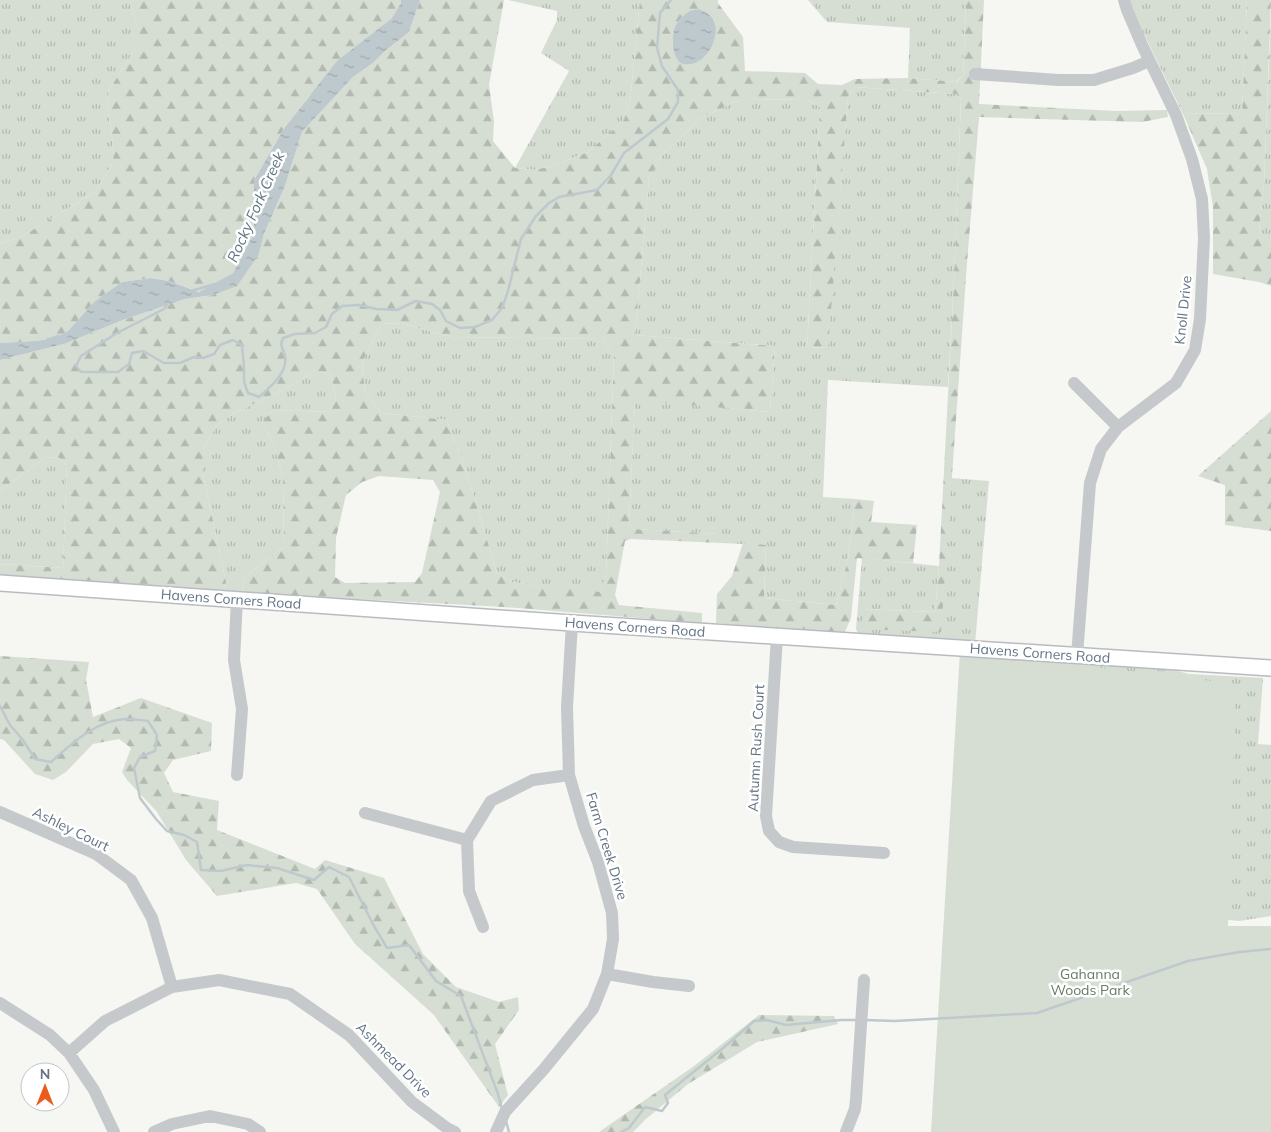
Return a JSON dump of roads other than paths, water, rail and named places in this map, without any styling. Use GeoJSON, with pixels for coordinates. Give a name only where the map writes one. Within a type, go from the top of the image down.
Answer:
{"type":"FeatureCollection","features":[{"type":"Feature","properties":{"kind":"main road","name":"Havens Corners Road"},"geometry":{"type":"LineString","coordinates":[[0,583],[572,623],[1271,668]]}},
{"type":"Feature","properties":{"kind":"street","name":"Knoll Drive"},"geometry":{"type":"LineString","coordinates":[[1077,656],[1090,483],[1101,449],[1118,427],[1176,383],[1195,350],[1200,320],[1204,238],[1202,199],[1192,159],[1176,115],[1149,61],[1124,0]]}},
{"type":"Feature","properties":{"kind":"street"},"geometry":{"type":"LineString","coordinates":[[975,74],[1058,80],[1094,80],[1149,61]]}},
{"type":"Feature","properties":{"kind":"street"},"geometry":{"type":"LineString","coordinates":[[1074,383],[1118,427]]}},
{"type":"Feature","properties":{"kind":"street"},"geometry":{"type":"LineString","coordinates":[[237,599],[234,660],[242,709],[237,775]]}},
{"type":"Feature","properties":{"kind":"street","name":"Farm Creek Drive"},"geometry":{"type":"LineString","coordinates":[[496,1132],[505,1112],[544,1069],[593,1008],[607,974],[613,939],[612,913],[598,862],[584,826],[569,775],[567,707],[572,623]]}},
{"type":"Feature","properties":{"kind":"street","name":"Autumn Rush Court"},"geometry":{"type":"LineString","coordinates":[[777,636],[766,816],[769,831],[779,842],[794,847],[884,853]]}},
{"type":"Feature","properties":{"kind":"street"},"geometry":{"type":"LineString","coordinates":[[482,927],[469,891],[467,840],[491,801],[533,780],[569,775]]}},
{"type":"Feature","properties":{"kind":"street","name":"Ashley Court"},"geometry":{"type":"LineString","coordinates":[[0,812],[96,854],[131,880],[152,918],[172,986]]}},
{"type":"Feature","properties":{"kind":"street"},"geometry":{"type":"LineString","coordinates":[[365,813],[467,840]]}},
{"type":"Feature","properties":{"kind":"street"},"geometry":{"type":"LineString","coordinates":[[607,974],[689,986]]}},
{"type":"Feature","properties":{"kind":"street","name":"Ashmead Drive"},"geometry":{"type":"LineString","coordinates":[[69,1053],[106,1021],[172,986],[219,980],[290,994],[349,1036],[412,1102],[446,1128],[455,1132]]}},
{"type":"Feature","properties":{"kind":"street"},"geometry":{"type":"LineString","coordinates":[[846,1132],[855,1109],[864,980]]}},
{"type":"Feature","properties":{"kind":"street"},"geometry":{"type":"LineString","coordinates":[[0,1003],[50,1035],[69,1053],[94,1090],[114,1132]]}},
{"type":"Feature","properties":{"kind":"street"},"geometry":{"type":"LineString","coordinates":[[154,1132],[172,1124],[210,1116],[248,1124],[260,1132]]}},
{"type":"Feature","properties":{"kind":"water"},"geometry":{"type":"Polygon","coordinates":[[[401,0],[420,0],[409,32],[373,63],[353,77],[302,132],[285,186],[264,234],[259,254],[237,286],[213,295],[185,299],[123,320],[64,344],[0,360],[0,343],[52,339],[68,331],[95,301],[122,282],[151,278],[169,281],[199,292],[233,273],[254,233],[254,180],[285,127],[337,61],[391,19],[401,0]]]}},
{"type":"Feature","properties":{"kind":"water"},"geometry":{"type":"Polygon","coordinates":[[[699,9],[708,13],[714,21],[716,28],[713,43],[705,57],[692,64],[684,64],[675,55],[673,44],[674,30],[681,18],[690,11],[699,9]]]}},
{"type":"Feature","properties":{"kind":"waterway"},"geometry":{"type":"LineString","coordinates":[[168,303],[164,309],[117,333],[81,356],[76,366],[81,372],[118,372],[129,364],[132,353],[143,351],[164,363],[180,363],[194,357],[203,358],[214,354],[220,345],[233,340],[242,345],[244,382],[248,393],[259,397],[277,379],[284,368],[285,356],[281,344],[283,338],[295,334],[315,333],[326,327],[332,314],[342,306],[359,305],[376,309],[397,310],[416,301],[432,304],[440,310],[446,321],[460,328],[475,327],[492,320],[502,308],[521,239],[536,216],[549,203],[559,197],[597,190],[611,175],[624,153],[668,119],[678,102],[678,90],[662,66],[657,48],[660,13],[671,0]]}},
{"type":"Feature","properties":{"kind":"waterway","name":"Rocky Fork Creek"},"geometry":{"type":"LineString","coordinates":[[191,291],[215,284]]}},
{"type":"Feature","properties":{"kind":"waterway","name":"Rocky Fork Creek"},"geometry":{"type":"LineString","coordinates":[[47,340],[58,336]]}},
{"type":"Feature","properties":{"kind":"waterway"},"geometry":{"type":"LineString","coordinates":[[0,706],[10,725],[23,740],[35,759],[51,762],[85,734],[104,724],[125,719],[148,721],[157,735],[155,751],[140,757],[134,768],[140,798],[167,831],[184,835],[197,842],[201,870],[221,871],[247,865],[277,868],[314,880],[329,867],[349,877],[387,948],[409,945],[436,981],[461,996],[502,1109]]}},
{"type":"Feature","properties":{"kind":"waterway"},"geometry":{"type":"LineString","coordinates":[[865,1020],[895,1021],[1037,1013],[1188,961],[1239,952],[1271,949]]}},
{"type":"Feature","properties":{"kind":"waterway"},"geometry":{"type":"LineString","coordinates":[[621,1132],[629,1128],[645,1107],[662,1111],[668,1103],[665,1095],[754,1021],[767,1020],[786,1025],[857,1020]]}},
{"type":"Feature","properties":{"kind":"waterway"},"geometry":{"type":"LineString","coordinates":[[506,1121],[509,1132]]}},
{"type":"Feature","properties":{"kind":"park label","name":"Gahanna Woods Park"},"geometry":{"type":"Point","coordinates":[1090,982]}}]}
